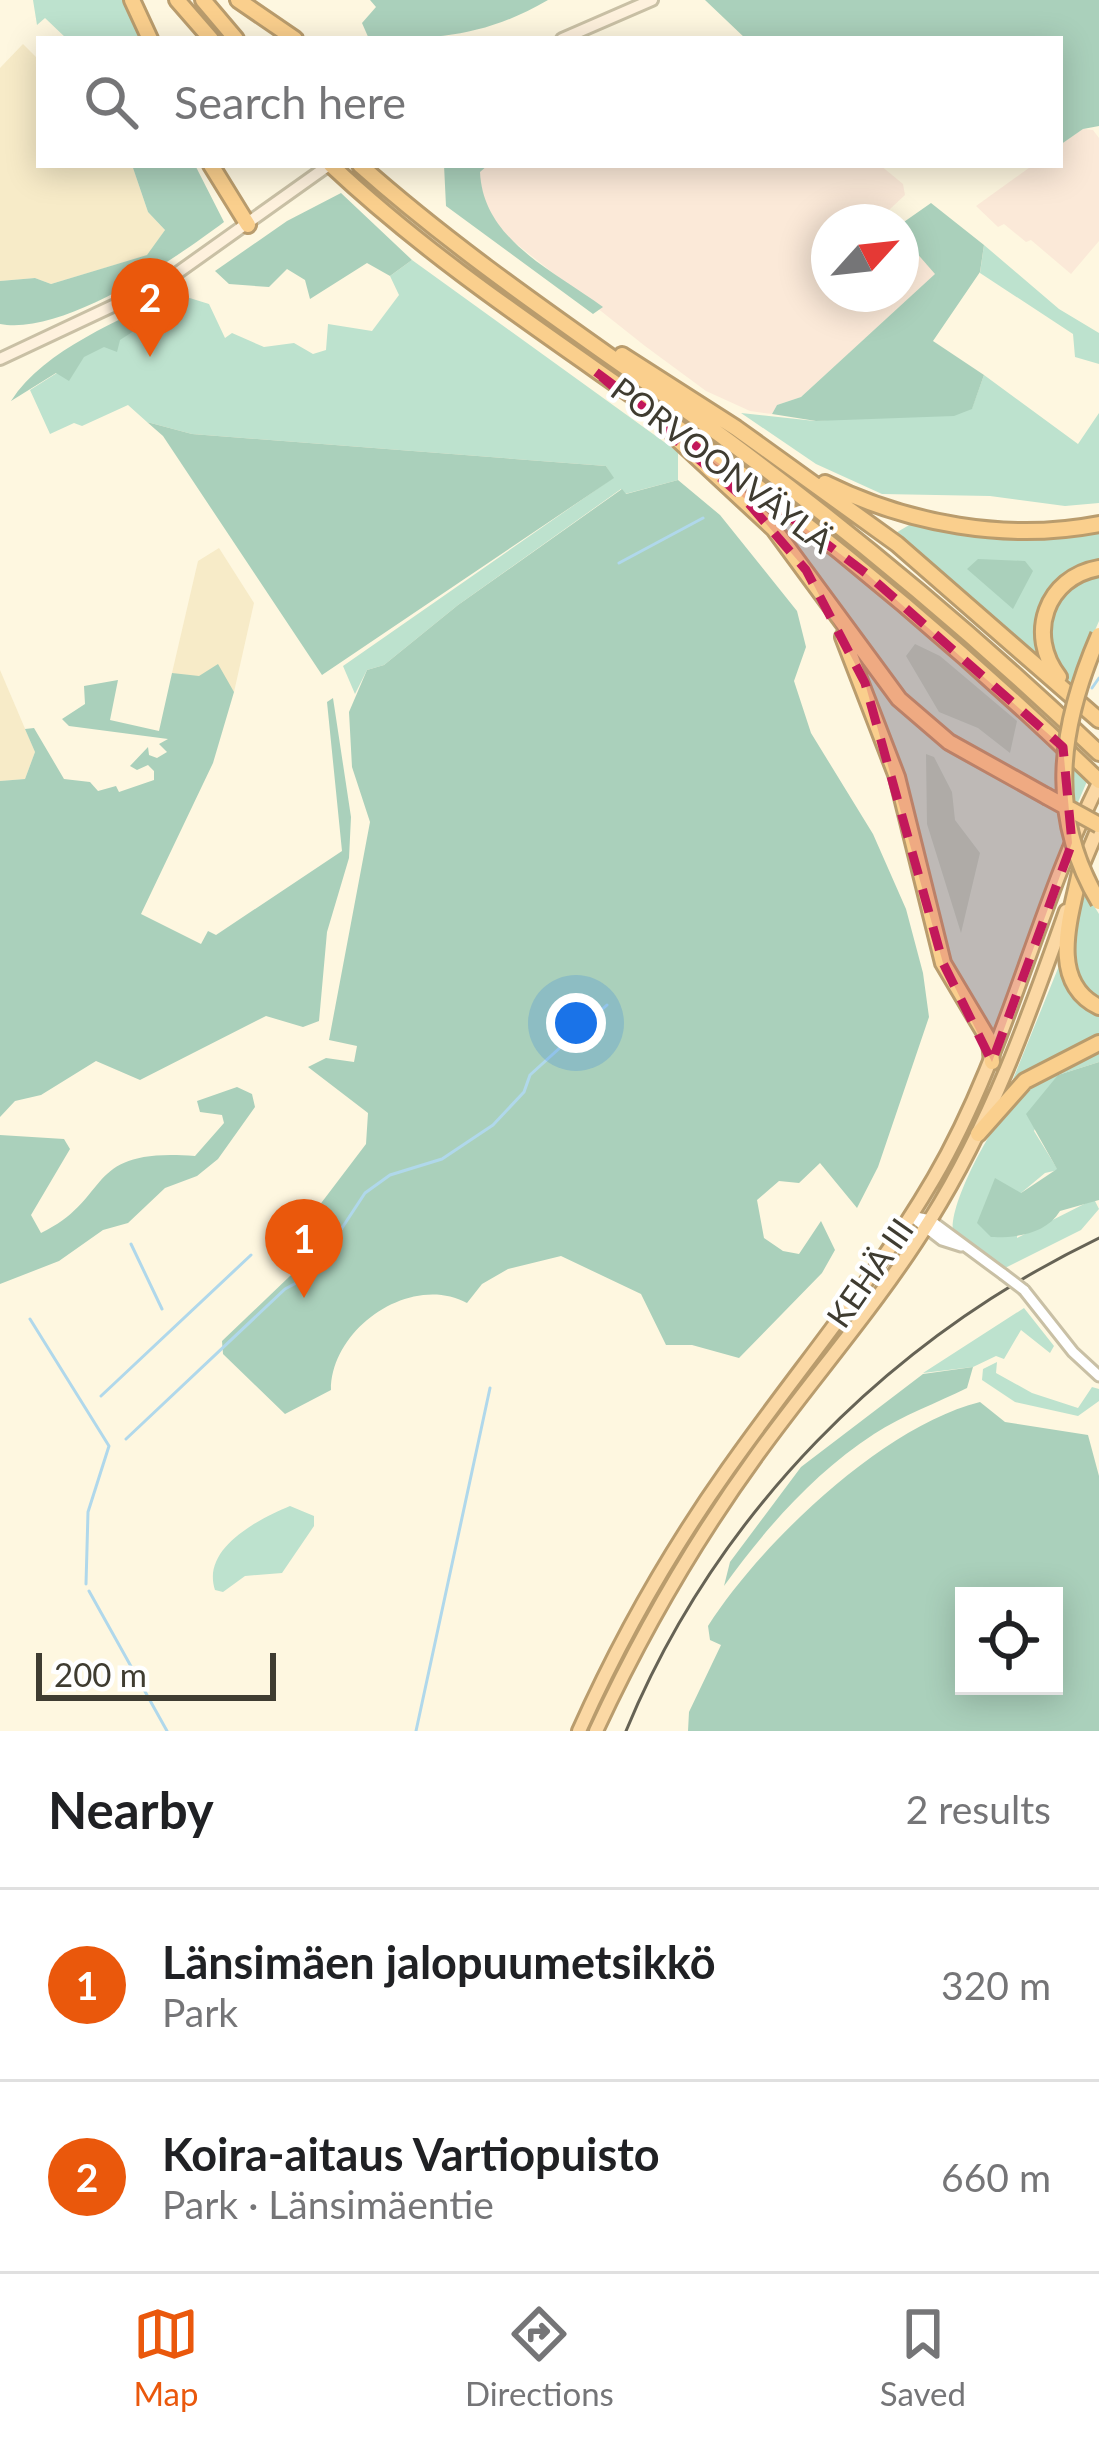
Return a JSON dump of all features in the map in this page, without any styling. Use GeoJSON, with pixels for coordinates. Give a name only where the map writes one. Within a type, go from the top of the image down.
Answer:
{"type":"FeatureCollection","features":[{"type":"Feature","properties":{"kind":"highway"},"geometry":{"type":"LineString","coordinates":[[132,0],[150,36]]}},
{"type":"Feature","properties":{"kind":"highway"},"geometry":{"type":"LineString","coordinates":[[178,0],[208,36]]}},
{"type":"Feature","properties":{"kind":"highway"},"geometry":{"type":"LineString","coordinates":[[203,0],[233,36]]}},
{"type":"Feature","properties":{"kind":"highway"},"geometry":{"type":"LineString","coordinates":[[238,0],[291,36]]}},
{"type":"Feature","properties":{"kind":"highway"},"geometry":{"type":"LineString","coordinates":[[213,168],[248,226]]}},
{"type":"Feature","properties":{"kind":"highway","name":"PORVOONVÄYLÄ"},"geometry":{"type":"LineString","coordinates":[[334,168],[450,266],[716,456],[867,574],[1099,782]]}},
{"type":"Feature","properties":{"kind":"highway","name":"PORVOONVÄYLÄ"},"geometry":{"type":"LineString","coordinates":[[364,168],[463,250],[879,558],[1095,750]]}},
{"type":"Feature","properties":{"kind":"highway"},"geometry":{"type":"LineString","coordinates":[[569,328],[606,345],[783,460],[968,601],[1099,720]]}},
{"type":"Feature","properties":{"kind":"highway"},"geometry":{"type":"LineString","coordinates":[[596,372],[744,498],[806,570],[886,684],[915,715],[986,766],[1099,826]]}},
{"type":"Feature","properties":{"kind":"highway"},"geometry":{"type":"LineString","coordinates":[[783,460],[868,502],[933,521],[1039,530],[1099,524]]}},
{"type":"Feature","properties":{"kind":"highway"},"geometry":{"type":"LineString","coordinates":[[1081,704],[1051,667],[1044,613],[1061,584],[1099,568]]}},
{"type":"Feature","properties":{"kind":"highway"},"geometry":{"type":"LineString","coordinates":[[806,570],[865,683],[907,813],[944,963],[990,1042],[992,1062]]}},
{"type":"Feature","properties":{"kind":"highway"},"geometry":{"type":"LineString","coordinates":[[1099,635],[1070,714],[1061,776],[1074,849],[1099,902]]}},
{"type":"Feature","properties":{"kind":"highway","name":"KEHÄ III"},"geometry":{"type":"LineString","coordinates":[[579,1731],[635,1617],[695,1517],[911,1216],[992,1062],[1099,782]]}},
{"type":"Feature","properties":{"kind":"highway","name":"KEHÄ III"},"geometry":{"type":"LineString","coordinates":[[596,1731],[651,1621],[723,1502],[927,1225],[979,1134],[1031,1017],[1099,826]]}},
{"type":"Feature","properties":{"kind":"highway"},"geometry":{"type":"LineString","coordinates":[[1080,872],[1067,938],[1068,966],[1077,989],[1099,1006]]}},
{"type":"Feature","properties":{"kind":"highway"},"geometry":{"type":"LineString","coordinates":[[979,1134],[1025,1081],[1099,1043]]}},
{"type":"Feature","properties":{"kind":"main road"},"geometry":{"type":"LineString","coordinates":[[607,17],[623,0]]}},
{"type":"Feature","properties":{"kind":"main road"},"geometry":{"type":"LineString","coordinates":[[568,36],[652,0]]}},
{"type":"Feature","properties":{"kind":"main road"},"geometry":{"type":"LineString","coordinates":[[0,359],[139,297],[248,226],[325,168]]}},
{"type":"Feature","properties":{"kind":"street"},"geometry":{"type":"LineString","coordinates":[[911,1216],[1024,1290],[1099,1376]]}},
{"type":"Feature","properties":{"kind":"highlighted area"},"geometry":{"type":"Polygon","coordinates":[[[596,372],[867,574],[1063,747],[1072,843],[992,1062],[943,963],[865,683],[806,570],[744,498],[596,372]]]}},
{"type":"Feature","properties":{"kind":"shaded area"},"geometry":{"type":"Polygon","coordinates":[[[23,44],[36,57],[36,168],[133,168],[148,212],[165,230],[148,255],[51,284],[35,278],[0,281],[0,68],[23,44]]]}},
{"type":"Feature","properties":{"kind":"shaded area"},"geometry":{"type":"Polygon","coordinates":[[[1083,129],[1093,130],[1099,138],[1099,241],[1071,274],[1031,240],[1026,242],[1004,224],[998,227],[976,206],[1029,168],[1063,168],[1063,143],[1083,129]]]}},
{"type":"Feature","properties":{"kind":"shaded area"},"geometry":{"type":"Polygon","coordinates":[[[478,168],[884,168],[903,184],[905,195],[895,204],[811,204],[811,312],[894,312],[801,397],[777,405],[772,414],[750,411],[706,391],[451,192],[478,168]]]}},
{"type":"Feature","properties":{"kind":"shaded area"},"geometry":{"type":"Polygon","coordinates":[[[919,255],[936,274],[919,289],[919,255]]]}},
{"type":"Feature","properties":{"kind":"shaded area"},"geometry":{"type":"Polygon","coordinates":[[[219,548],[254,603],[234,692],[172,673],[198,561],[219,548]]]}},
{"type":"Feature","properties":{"kind":"shaded area"},"geometry":{"type":"Polygon","coordinates":[[[0,670],[35,752],[25,779],[0,781],[0,670]]]}},
{"type":"Feature","properties":{"kind":"green space"},"geometry":{"type":"Polygon","coordinates":[[[33,0],[127,0],[145,36],[64,36],[45,18],[37,25],[33,0]]]}},
{"type":"Feature","properties":{"kind":"green space"},"geometry":{"type":"Polygon","coordinates":[[[370,0],[548,0],[483,28],[436,36],[368,36],[362,23],[376,7],[370,0]]]}},
{"type":"Feature","properties":{"kind":"green space"},"geometry":{"type":"Polygon","coordinates":[[[705,0],[1099,0],[1099,126],[1083,129],[1063,143],[1063,36],[743,36],[705,0]]]}},
{"type":"Feature","properties":{"kind":"green space"},"geometry":{"type":"Polygon","coordinates":[[[133,168],[197,168],[224,222],[148,274],[86,307],[26,325],[0,324],[0,281],[35,278],[51,284],[147,255],[165,230],[148,212],[133,168]]]}},
{"type":"Feature","properties":{"kind":"green space"},"geometry":{"type":"Polygon","coordinates":[[[444,168],[485,168],[480,172],[484,196],[507,235],[603,307],[593,314],[446,206],[444,168]]]}},
{"type":"Feature","properties":{"kind":"green space"},"geometry":{"type":"Polygon","coordinates":[[[341,193],[412,260],[390,276],[367,263],[310,299],[305,280],[287,269],[269,287],[229,284],[215,271],[287,221],[341,193]]]}},
{"type":"Feature","properties":{"kind":"green space"},"geometry":{"type":"Polygon","coordinates":[[[931,203],[984,245],[980,272],[933,341],[984,375],[972,409],[954,416],[816,421],[772,414],[777,405],[801,397],[894,312],[919,312],[919,289],[935,274],[919,256],[919,211],[931,203]]]}},
{"type":"Feature","properties":{"kind":"green space"},"geometry":{"type":"Polygon","coordinates":[[[984,245],[1059,309],[1099,333],[1099,364],[1075,357],[1073,334],[980,273],[984,245]]]}},
{"type":"Feature","properties":{"kind":"green space"},"geometry":{"type":"Polygon","coordinates":[[[412,260],[678,452],[678,480],[625,494],[621,489],[458,605],[384,665],[367,670],[355,694],[343,666],[613,478],[606,466],[192,434],[147,422],[128,405],[82,426],[74,423],[50,434],[30,390],[180,295],[209,304],[225,338],[232,333],[264,347],[294,343],[313,354],[326,350],[328,324],[372,331],[399,295],[390,276],[412,260]]]}},
{"type":"Feature","properties":{"kind":"green space"},"geometry":{"type":"Polygon","coordinates":[[[176,291],[178,302],[120,340],[117,352],[104,347],[84,357],[69,381],[56,373],[11,401],[64,351],[176,291]]]}},
{"type":"Feature","properties":{"kind":"green space"},"geometry":{"type":"Polygon","coordinates":[[[984,375],[1078,444],[1099,413],[1099,503],[1065,506],[990,496],[882,494],[816,464],[741,413],[815,421],[972,408],[984,375]]]}},
{"type":"Feature","properties":{"kind":"green space"},"geometry":{"type":"Polygon","coordinates":[[[147,422],[192,434],[606,466],[614,478],[322,675],[163,436],[147,422]]]}},
{"type":"Feature","properties":{"kind":"green space"},"geometry":{"type":"Polygon","coordinates":[[[730,477],[871,587],[1088,779],[1076,807],[957,743],[923,717],[730,477]]]}},
{"type":"Feature","properties":{"kind":"green space"},"geometry":{"type":"Polygon","coordinates":[[[678,480],[720,515],[797,611],[806,647],[794,681],[811,733],[873,834],[906,909],[929,1017],[878,1167],[857,1208],[820,1163],[799,1183],[779,1181],[757,1200],[764,1238],[783,1251],[799,1254],[821,1221],[835,1250],[822,1273],[739,1358],[692,1345],[666,1345],[641,1294],[561,1256],[508,1269],[482,1284],[467,1303],[422,1295],[378,1312],[344,1346],[331,1390],[285,1414],[223,1354],[222,1341],[313,1254],[303,1227],[366,1144],[368,1113],[308,1067],[326,1058],[354,1062],[357,1046],[329,1040],[370,822],[352,767],[349,712],[367,670],[384,665],[458,605],[622,489],[626,494],[678,480]]]}},
{"type":"Feature","properties":{"kind":"green space"},"geometry":{"type":"Polygon","coordinates":[[[916,521],[1099,528],[1099,564],[1060,581],[1042,660],[894,534],[916,521]]]}},
{"type":"Feature","properties":{"kind":"green space"},"geometry":{"type":"Polygon","coordinates":[[[978,559],[1025,561],[1033,571],[1013,609],[967,569],[978,559]]]}},
{"type":"Feature","properties":{"kind":"green space"},"geometry":{"type":"Polygon","coordinates":[[[1099,573],[1099,621],[1072,684],[1052,650],[1050,620],[1066,594],[1099,573]]]}},
{"type":"Feature","properties":{"kind":"green space"},"geometry":{"type":"Polygon","coordinates":[[[915,644],[940,656],[1017,721],[1010,753],[978,728],[939,712],[906,656],[915,644]]]}},
{"type":"Feature","properties":{"kind":"green space"},"geometry":{"type":"Polygon","coordinates":[[[861,660],[927,728],[1058,809],[1064,837],[997,1037],[950,966],[903,784],[861,660]]]}},
{"type":"Feature","properties":{"kind":"green space"},"geometry":{"type":"Polygon","coordinates":[[[218,664],[234,692],[213,763],[141,914],[201,944],[208,931],[216,935],[342,851],[327,702],[333,698],[351,817],[349,858],[327,932],[319,1021],[303,1027],[266,1016],[140,1080],[96,1061],[41,1095],[15,1101],[0,1117],[0,781],[25,779],[35,752],[25,729],[34,728],[64,779],[90,782],[98,791],[116,786],[119,792],[154,780],[148,765],[137,770],[130,766],[148,747],[149,755],[157,758],[167,752],[159,744],[168,739],[69,726],[62,719],[85,704],[84,686],[118,680],[110,720],[159,731],[172,673],[199,676],[218,664]]]}},
{"type":"Feature","properties":{"kind":"green space"},"geometry":{"type":"Polygon","coordinates":[[[926,754],[934,757],[952,792],[955,820],[980,853],[961,933],[927,824],[926,754]]]}},
{"type":"Feature","properties":{"kind":"green space"},"geometry":{"type":"Polygon","coordinates":[[[1086,893],[1099,914],[1099,1001],[1087,991],[1074,965],[1074,936],[1086,893]]]}},
{"type":"Feature","properties":{"kind":"green space"},"geometry":{"type":"Polygon","coordinates":[[[1063,956],[1099,1011],[1099,1041],[1007,1094],[1063,956]]]}},
{"type":"Feature","properties":{"kind":"green space"},"geometry":{"type":"Polygon","coordinates":[[[1099,1050],[1099,1062],[1058,1075],[1034,1131],[1058,1170],[1045,1173],[1021,1193],[1017,1238],[1094,1199],[1099,1209],[1081,1230],[1005,1268],[953,1232],[967,1179],[989,1136],[1023,1090],[1099,1050]]]}},
{"type":"Feature","properties":{"kind":"green space"},"geometry":{"type":"Polygon","coordinates":[[[1099,1062],[1099,1200],[1060,1211],[1047,1225],[1030,1233],[991,1237],[977,1223],[995,1178],[1021,1193],[1057,1169],[1026,1114],[1058,1075],[1099,1062]]]}},
{"type":"Feature","properties":{"kind":"green space"},"geometry":{"type":"Polygon","coordinates":[[[237,1087],[252,1094],[255,1107],[218,1159],[197,1176],[165,1188],[128,1223],[103,1230],[59,1261],[0,1284],[0,1135],[64,1139],[70,1149],[31,1215],[41,1233],[80,1205],[116,1167],[159,1155],[195,1156],[224,1123],[222,1115],[200,1112],[197,1101],[237,1087]]]}},
{"type":"Feature","properties":{"kind":"green space"},"geometry":{"type":"Polygon","coordinates":[[[1024,1308],[1054,1346],[1050,1353],[1021,1330],[1004,1359],[996,1356],[973,1367],[923,1373],[1024,1308]]]}},
{"type":"Feature","properties":{"kind":"green space"},"geometry":{"type":"Polygon","coordinates":[[[997,1362],[996,1373],[1032,1393],[1078,1408],[1092,1387],[1099,1389],[1099,1401],[1078,1416],[1015,1402],[982,1380],[983,1369],[997,1362]]]}},
{"type":"Feature","properties":{"kind":"green space"},"geometry":{"type":"Polygon","coordinates":[[[973,1367],[967,1388],[885,1427],[831,1466],[774,1523],[724,1586],[730,1562],[801,1467],[923,1374],[973,1367]]]}},
{"type":"Feature","properties":{"kind":"green space"},"geometry":{"type":"Polygon","coordinates":[[[980,1402],[1005,1422],[1088,1435],[1099,1476],[1099,1731],[688,1731],[689,1712],[721,1645],[710,1640],[708,1626],[731,1594],[827,1492],[904,1436],[980,1402]]]}},
{"type":"Feature","properties":{"kind":"green space"},"geometry":{"type":"Polygon","coordinates":[[[290,1506],[314,1516],[314,1526],[282,1573],[245,1576],[223,1592],[215,1590],[216,1561],[224,1548],[249,1527],[290,1506]]]}},
{"type":"Feature","properties":{"kind":"waterway"},"geometry":{"type":"LineString","coordinates":[[619,563],[703,518]]}},
{"type":"Feature","properties":{"kind":"waterway"},"geometry":{"type":"LineString","coordinates":[[1092,688],[1099,678]]}},
{"type":"Feature","properties":{"kind":"waterway"},"geometry":{"type":"LineString","coordinates":[[126,1439],[285,1289],[311,1275],[365,1193],[390,1175],[442,1159],[493,1125],[524,1092],[530,1075],[607,1005]]}},
{"type":"Feature","properties":{"kind":"waterway"},"geometry":{"type":"LineString","coordinates":[[131,1244],[162,1309]]}},
{"type":"Feature","properties":{"kind":"waterway"},"geometry":{"type":"LineString","coordinates":[[101,1396],[251,1255]]}},
{"type":"Feature","properties":{"kind":"waterway"},"geometry":{"type":"LineString","coordinates":[[30,1319],[109,1446],[88,1512],[86,1584]]}},
{"type":"Feature","properties":{"kind":"waterway"},"geometry":{"type":"LineString","coordinates":[[416,1731],[490,1388]]}},
{"type":"Feature","properties":{"kind":"waterway"},"geometry":{"type":"LineString","coordinates":[[89,1591],[167,1731]]}},
{"type":"Feature","properties":{"kind":"railway"},"geometry":{"type":"LineString","coordinates":[[626,1731],[664,1651],[708,1576],[817,1441],[880,1381],[949,1327],[1099,1238]]}},
{"type":"Feature","properties":{"kind":"place","name":"Koira-aitaus Vartiopuisto"},"geometry":{"type":"Point","coordinates":[150,357]}},
{"type":"Feature","properties":{"kind":"place","name":"Länsimäen jalopuumetsikkö"},"geometry":{"type":"Point","coordinates":[304,1298]}}]}
